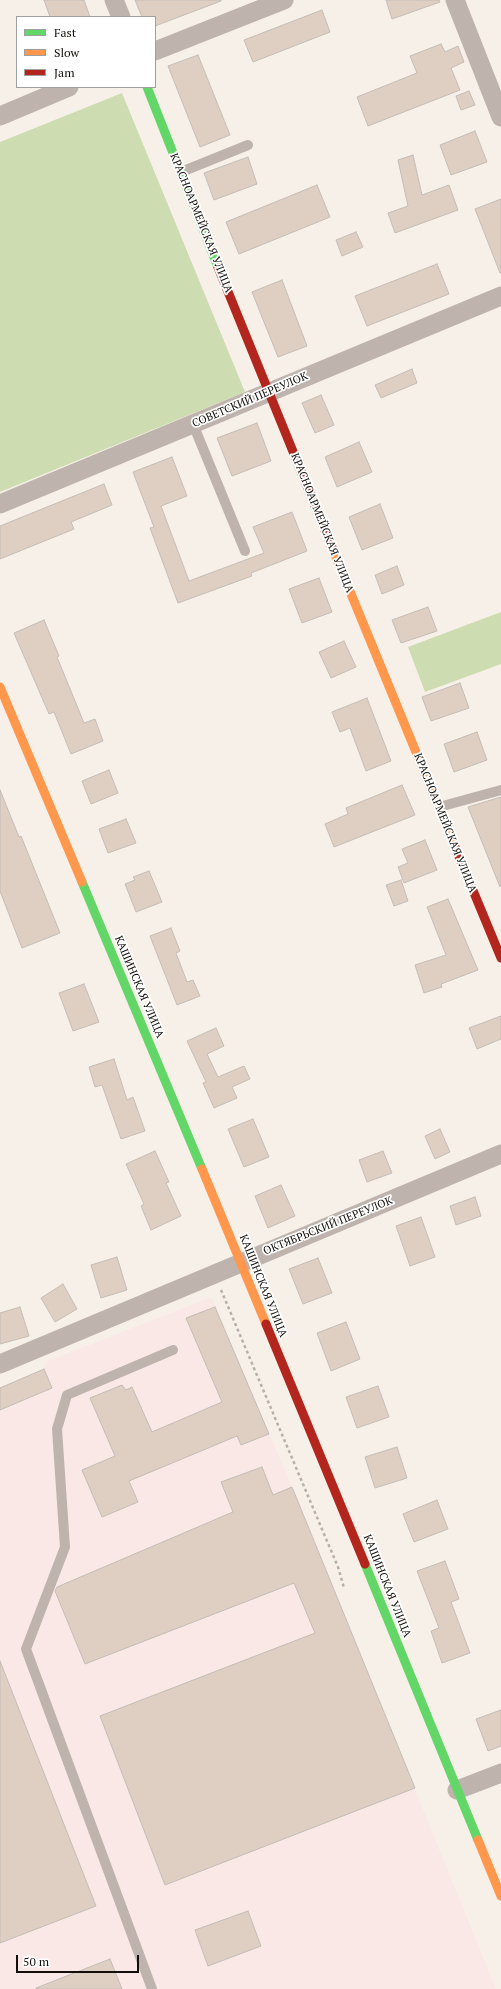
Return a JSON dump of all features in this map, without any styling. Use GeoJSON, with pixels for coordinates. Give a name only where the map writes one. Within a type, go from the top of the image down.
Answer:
{"type":"FeatureCollection","features":[{"type":"Feature","properties":{"kind":"main road","name":"КРАСНОАРМЕЙСКАЯ УЛИЦА"},"geometry":{"type":"LineString","coordinates":[[147,88],[268,392],[501,958]]}},
{"type":"Feature","properties":{"kind":"main road","name":"КАШИНСКАЯ УЛИЦА"},"geometry":{"type":"LineString","coordinates":[[0,687],[241,1262],[501,1896]]}},
{"type":"Feature","properties":{"kind":"street"},"geometry":{"type":"LineString","coordinates":[[114,0],[121,16]]}},
{"type":"Feature","properties":{"kind":"street"},"geometry":{"type":"LineString","coordinates":[[156,52],[284,0]]}},
{"type":"Feature","properties":{"kind":"street"},"geometry":{"type":"LineString","coordinates":[[455,0],[501,117]]}},
{"type":"Feature","properties":{"kind":"street"},"geometry":{"type":"LineString","coordinates":[[0,116],[67,88]]}},
{"type":"Feature","properties":{"kind":"street","name":"СОВЕТСКИЙ ПЕРЕУЛОК"},"geometry":{"type":"LineString","coordinates":[[0,504],[501,296]]}},
{"type":"Feature","properties":{"kind":"street","name":"ОКТЯБРЬСКИЙ ПЕРЕУЛОК"},"geometry":{"type":"LineString","coordinates":[[0,1364],[501,1154]]}},
{"type":"Feature","properties":{"kind":"street"},"geometry":{"type":"LineString","coordinates":[[457,1790],[501,1773]]}},
{"type":"Feature","properties":{"kind":"lane"},"geometry":{"type":"LineString","coordinates":[[181,172],[248,145]]}},
{"type":"Feature","properties":{"kind":"lane"},"geometry":{"type":"LineString","coordinates":[[193,424],[244,551]]}},
{"type":"Feature","properties":{"kind":"lane"},"geometry":{"type":"LineString","coordinates":[[439,807],[495,790],[501,790]]}},
{"type":"Feature","properties":{"kind":"lane"},"geometry":{"type":"LineString","coordinates":[[152,1989],[26,1650],[65,1546],[57,1429],[66,1395],[173,1350]]}},
{"type":"Feature","properties":{"kind":"path"},"geometry":{"type":"LineString","coordinates":[[214,1273],[338,1567],[344,1588]]}},
{"type":"Feature","properties":{"kind":"shaded area"},"geometry":{"type":"Polygon","coordinates":[[[211,1297],[292,1487],[496,1989],[0,1989],[0,1388],[44,1370],[46,1362],[211,1297]]]}},
{"type":"Feature","properties":{"kind":"green space"},"geometry":{"type":"Polygon","coordinates":[[[122,93],[245,392],[0,492],[0,142],[122,93]]]}},
{"type":"Feature","properties":{"kind":"green space"},"geometry":{"type":"Polygon","coordinates":[[[501,612],[501,664],[425,692],[408,647],[501,612]]]}},
{"type":"Feature","properties":{"kind":"building"},"geometry":{"type":"Polygon","coordinates":[[[44,0],[84,0],[90,16],[50,16],[44,0]]]}},
{"type":"Feature","properties":{"kind":"building"},"geometry":{"type":"Polygon","coordinates":[[[135,0],[221,0],[156,26],[156,16],[142,16],[135,0]]]}},
{"type":"Feature","properties":{"kind":"building"},"geometry":{"type":"Polygon","coordinates":[[[386,0],[439,0],[440,2],[392,19],[386,0]]]}},
{"type":"Feature","properties":{"kind":"building"},"geometry":{"type":"Polygon","coordinates":[[[322,10],[330,32],[253,62],[244,40],[322,10]]]}},
{"type":"Feature","properties":{"kind":"building"},"geometry":{"type":"Polygon","coordinates":[[[441,44],[445,52],[458,46],[464,62],[451,68],[460,90],[368,126],[357,97],[417,73],[410,56],[441,44]]]}},
{"type":"Feature","properties":{"kind":"building"},"geometry":{"type":"Polygon","coordinates":[[[198,55],[230,135],[200,147],[168,66],[198,55]]]}},
{"type":"Feature","properties":{"kind":"building"},"geometry":{"type":"Polygon","coordinates":[[[469,91],[475,105],[461,110],[456,96],[469,91]]]}},
{"type":"Feature","properties":{"kind":"building"},"geometry":{"type":"Polygon","coordinates":[[[475,131],[487,162],[451,175],[440,145],[475,131]]]}},
{"type":"Feature","properties":{"kind":"building"},"geometry":{"type":"Polygon","coordinates":[[[413,155],[422,195],[449,185],[458,210],[395,233],[388,213],[408,206],[398,160],[413,155]]]}},
{"type":"Feature","properties":{"kind":"building"},"geometry":{"type":"Polygon","coordinates":[[[248,157],[257,184],[214,200],[204,173],[248,157]]]}},
{"type":"Feature","properties":{"kind":"building"},"geometry":{"type":"Polygon","coordinates":[[[317,185],[330,217],[239,254],[226,222],[317,185]]]}},
{"type":"Feature","properties":{"kind":"building"},"geometry":{"type":"Polygon","coordinates":[[[501,199],[501,273],[500,273],[475,209],[501,199]]]}},
{"type":"Feature","properties":{"kind":"building"},"geometry":{"type":"Polygon","coordinates":[[[356,232],[363,247],[342,256],[336,240],[356,232]]]}},
{"type":"Feature","properties":{"kind":"building"},"geometry":{"type":"Polygon","coordinates":[[[437,264],[449,294],[367,326],[355,296],[437,264]]]}},
{"type":"Feature","properties":{"kind":"building"},"geometry":{"type":"Polygon","coordinates":[[[282,280],[307,346],[278,357],[252,292],[282,280]]]}},
{"type":"Feature","properties":{"kind":"building"},"geometry":{"type":"Polygon","coordinates":[[[412,369],[417,383],[381,398],[375,385],[412,369]]]}},
{"type":"Feature","properties":{"kind":"building"},"geometry":{"type":"Polygon","coordinates":[[[321,395],[334,425],[315,433],[302,403],[321,395]]]}},
{"type":"Feature","properties":{"kind":"building"},"geometry":{"type":"Polygon","coordinates":[[[257,423],[271,461],[232,476],[217,438],[257,423]]]}},
{"type":"Feature","properties":{"kind":"building"},"geometry":{"type":"Polygon","coordinates":[[[359,442],[372,472],[337,487],[325,457],[359,442]]]}},
{"type":"Feature","properties":{"kind":"building"},"geometry":{"type":"Polygon","coordinates":[[[172,457],[187,496],[161,506],[189,581],[264,553],[253,527],[292,512],[307,551],[251,573],[252,576],[178,603],[150,528],[154,527],[133,472],[172,457]]]}},
{"type":"Feature","properties":{"kind":"building"},"geometry":{"type":"Polygon","coordinates":[[[104,484],[112,505],[71,522],[74,529],[0,559],[0,526],[104,484]]]}},
{"type":"Feature","properties":{"kind":"building"},"geometry":{"type":"Polygon","coordinates":[[[380,504],[393,538],[362,550],[349,517],[380,504]]]}},
{"type":"Feature","properties":{"kind":"building"},"geometry":{"type":"Polygon","coordinates":[[[397,566],[404,585],[382,594],[375,575],[397,566]]]}},
{"type":"Feature","properties":{"kind":"building"},"geometry":{"type":"Polygon","coordinates":[[[319,578],[332,612],[302,623],[289,589],[319,578]]]}},
{"type":"Feature","properties":{"kind":"building"},"geometry":{"type":"Polygon","coordinates":[[[428,607],[437,631],[401,643],[392,620],[428,607]]]}},
{"type":"Feature","properties":{"kind":"building"},"geometry":{"type":"Polygon","coordinates":[[[44,620],[59,656],[57,657],[84,723],[95,719],[103,741],[71,754],[54,712],[49,714],[14,633],[44,620]]]}},
{"type":"Feature","properties":{"kind":"building"},"geometry":{"type":"Polygon","coordinates":[[[344,641],[356,667],[331,678],[319,652],[344,641]]]}},
{"type":"Feature","properties":{"kind":"building"},"geometry":{"type":"Polygon","coordinates":[[[460,683],[469,708],[431,721],[422,697],[460,683]]]}},
{"type":"Feature","properties":{"kind":"building"},"geometry":{"type":"Polygon","coordinates":[[[367,698],[391,761],[366,771],[350,728],[340,732],[332,712],[367,698]]]}},
{"type":"Feature","properties":{"kind":"building"},"geometry":{"type":"Polygon","coordinates":[[[477,732],[487,760],[454,772],[444,744],[477,732]]]}},
{"type":"Feature","properties":{"kind":"building"},"geometry":{"type":"Polygon","coordinates":[[[109,770],[118,793],[91,804],[82,781],[109,770]]]}},
{"type":"Feature","properties":{"kind":"building"},"geometry":{"type":"Polygon","coordinates":[[[402,785],[415,815],[334,847],[325,824],[348,814],[346,808],[402,785]]]}},
{"type":"Feature","properties":{"kind":"building"},"geometry":{"type":"Polygon","coordinates":[[[0,790],[19,837],[21,836],[60,933],[22,948],[0,891],[0,790]]]}},
{"type":"Feature","properties":{"kind":"building"},"geometry":{"type":"Polygon","coordinates":[[[501,797],[501,886],[500,887],[468,807],[501,797]]]}},
{"type":"Feature","properties":{"kind":"building"},"geometry":{"type":"Polygon","coordinates":[[[126,819],[136,843],[108,853],[99,829],[126,819]]]}},
{"type":"Feature","properties":{"kind":"building"},"geometry":{"type":"Polygon","coordinates":[[[425,840],[437,870],[404,883],[398,867],[408,863],[402,849],[425,840]]]}},
{"type":"Feature","properties":{"kind":"building"},"geometry":{"type":"Polygon","coordinates":[[[149,871],[162,902],[136,912],[125,884],[135,880],[133,877],[149,871]]]}},
{"type":"Feature","properties":{"kind":"building"},"geometry":{"type":"Polygon","coordinates":[[[401,880],[408,901],[394,906],[386,885],[401,880]]]}},
{"type":"Feature","properties":{"kind":"building"},"geometry":{"type":"Polygon","coordinates":[[[448,899],[478,970],[441,984],[442,987],[424,993],[415,965],[446,955],[427,907],[448,899]]]}},
{"type":"Feature","properties":{"kind":"building"},"geometry":{"type":"Polygon","coordinates":[[[171,928],[180,951],[176,953],[187,982],[193,980],[200,996],[177,1005],[150,936],[171,928]]]}},
{"type":"Feature","properties":{"kind":"building"},"geometry":{"type":"Polygon","coordinates":[[[84,984],[99,1022],[73,1031],[59,993],[84,984]]]}},
{"type":"Feature","properties":{"kind":"building"},"geometry":{"type":"Polygon","coordinates":[[[501,1016],[501,1039],[477,1049],[469,1028],[501,1016]]]}},
{"type":"Feature","properties":{"kind":"building"},"geometry":{"type":"Polygon","coordinates":[[[216,1028],[224,1046],[207,1054],[218,1077],[244,1066],[250,1079],[232,1087],[237,1098],[214,1108],[203,1083],[206,1082],[187,1041],[216,1028]]]}},
{"type":"Feature","properties":{"kind":"building"},"geometry":{"type":"Polygon","coordinates":[[[114,1059],[127,1100],[133,1097],[145,1131],[121,1139],[102,1085],[95,1087],[89,1067],[114,1059]]]}},
{"type":"Feature","properties":{"kind":"building"},"geometry":{"type":"Polygon","coordinates":[[[253,1119],[269,1157],[244,1167],[228,1129],[253,1119]]]}},
{"type":"Feature","properties":{"kind":"building"},"geometry":{"type":"Polygon","coordinates":[[[440,1129],[450,1152],[435,1159],[425,1136],[440,1129]]]}},
{"type":"Feature","properties":{"kind":"building"},"geometry":{"type":"Polygon","coordinates":[[[155,1151],[169,1182],[166,1183],[181,1216],[151,1230],[141,1206],[144,1204],[126,1164],[155,1151]]]}},
{"type":"Feature","properties":{"kind":"building"},"geometry":{"type":"Polygon","coordinates":[[[383,1151],[392,1173],[367,1182],[359,1160],[383,1151]]]}},
{"type":"Feature","properties":{"kind":"building"},"geometry":{"type":"Polygon","coordinates":[[[281,1185],[295,1216],[268,1228],[255,1196],[281,1185]]]}},
{"type":"Feature","properties":{"kind":"building"},"geometry":{"type":"Polygon","coordinates":[[[475,1197],[481,1216],[456,1225],[450,1206],[475,1197]]]}},
{"type":"Feature","properties":{"kind":"building"},"geometry":{"type":"Polygon","coordinates":[[[421,1217],[435,1257],[410,1266],[396,1226],[421,1217]]]}},
{"type":"Feature","properties":{"kind":"building"},"geometry":{"type":"Polygon","coordinates":[[[117,1257],[127,1290],[101,1298],[91,1265],[117,1257]]]}},
{"type":"Feature","properties":{"kind":"building"},"geometry":{"type":"Polygon","coordinates":[[[318,1258],[332,1293],[303,1304],[289,1269],[318,1258]]]}},
{"type":"Feature","properties":{"kind":"building"},"geometry":{"type":"Polygon","coordinates":[[[63,1284],[77,1309],[55,1322],[41,1298],[63,1284]]]}},
{"type":"Feature","properties":{"kind":"building"},"geometry":{"type":"Polygon","coordinates":[[[20,1307],[29,1336],[0,1344],[0,1313],[20,1307]]]}},
{"type":"Feature","properties":{"kind":"building"},"geometry":{"type":"Polygon","coordinates":[[[215,1307],[269,1434],[241,1445],[237,1436],[129,1481],[138,1502],[102,1517],[82,1470],[115,1456],[90,1398],[122,1385],[126,1390],[132,1387],[152,1432],[222,1402],[186,1318],[215,1307]]]}},
{"type":"Feature","properties":{"kind":"building"},"geometry":{"type":"Polygon","coordinates":[[[346,1322],[360,1359],[331,1371],[317,1333],[346,1322]]]}},
{"type":"Feature","properties":{"kind":"building"},"geometry":{"type":"Polygon","coordinates":[[[44,1369],[52,1388],[0,1410],[0,1388],[44,1369]]]}},
{"type":"Feature","properties":{"kind":"building"},"geometry":{"type":"Polygon","coordinates":[[[378,1386],[389,1417],[357,1428],[346,1397],[378,1386]]]}},
{"type":"Feature","properties":{"kind":"building"},"geometry":{"type":"Polygon","coordinates":[[[397,1447],[407,1478],[375,1488],[365,1457],[397,1447]]]}},
{"type":"Feature","properties":{"kind":"building"},"geometry":{"type":"Polygon","coordinates":[[[262,1467],[273,1495],[292,1487],[415,1788],[165,1885],[100,1716],[315,1633],[294,1583],[85,1664],[55,1591],[57,1587],[233,1512],[221,1482],[262,1467]]]}},
{"type":"Feature","properties":{"kind":"building"},"geometry":{"type":"Polygon","coordinates":[[[437,1500],[448,1529],[414,1542],[403,1514],[437,1500]]]}},
{"type":"Feature","properties":{"kind":"building"},"geometry":{"type":"Polygon","coordinates":[[[445,1561],[459,1599],[451,1602],[470,1653],[442,1663],[431,1631],[439,1628],[417,1571],[445,1561]]]}},
{"type":"Feature","properties":{"kind":"building"},"geometry":{"type":"Polygon","coordinates":[[[0,1661],[96,1906],[0,1943],[0,1661]]]}},
{"type":"Feature","properties":{"kind":"building"},"geometry":{"type":"Polygon","coordinates":[[[501,1710],[501,1746],[488,1751],[476,1719],[501,1710]]]}},
{"type":"Feature","properties":{"kind":"building"},"geometry":{"type":"Polygon","coordinates":[[[248,1911],[261,1946],[208,1966],[195,1930],[248,1911]]]}},
{"type":"Feature","properties":{"kind":"building"},"geometry":{"type":"Polygon","coordinates":[[[110,1959],[122,1989],[36,1989],[36,1988],[110,1959]]]}},
{"type":"Feature","properties":{"kind":"traffic: fast"},"geometry":{"type":"LineString","coordinates":[[147,88],[218,267]]}},
{"type":"Feature","properties":{"kind":"traffic: fast"},"geometry":{"type":"LineString","coordinates":[[82,882],[202,1169]]}},
{"type":"Feature","properties":{"kind":"traffic: fast"},"geometry":{"type":"LineString","coordinates":[[365,1564],[478,1840]]}},
{"type":"Feature","properties":{"kind":"traffic: slow"},"geometry":{"type":"LineString","coordinates":[[333,550],[455,847]]}},
{"type":"Feature","properties":{"kind":"traffic: slow"},"geometry":{"type":"LineString","coordinates":[[0,687],[82,882]]}},
{"type":"Feature","properties":{"kind":"traffic: slow"},"geometry":{"type":"LineString","coordinates":[[202,1169],[266,1324]]}},
{"type":"Feature","properties":{"kind":"traffic: slow"},"geometry":{"type":"LineString","coordinates":[[478,1840],[501,1896]]}},
{"type":"Feature","properties":{"kind":"traffic: jam"},"geometry":{"type":"LineString","coordinates":[[218,267],[333,550]]}},
{"type":"Feature","properties":{"kind":"traffic: jam"},"geometry":{"type":"LineString","coordinates":[[455,847],[501,958]]}},
{"type":"Feature","properties":{"kind":"traffic: jam"},"geometry":{"type":"LineString","coordinates":[[266,1324],[365,1564]]}}]}
